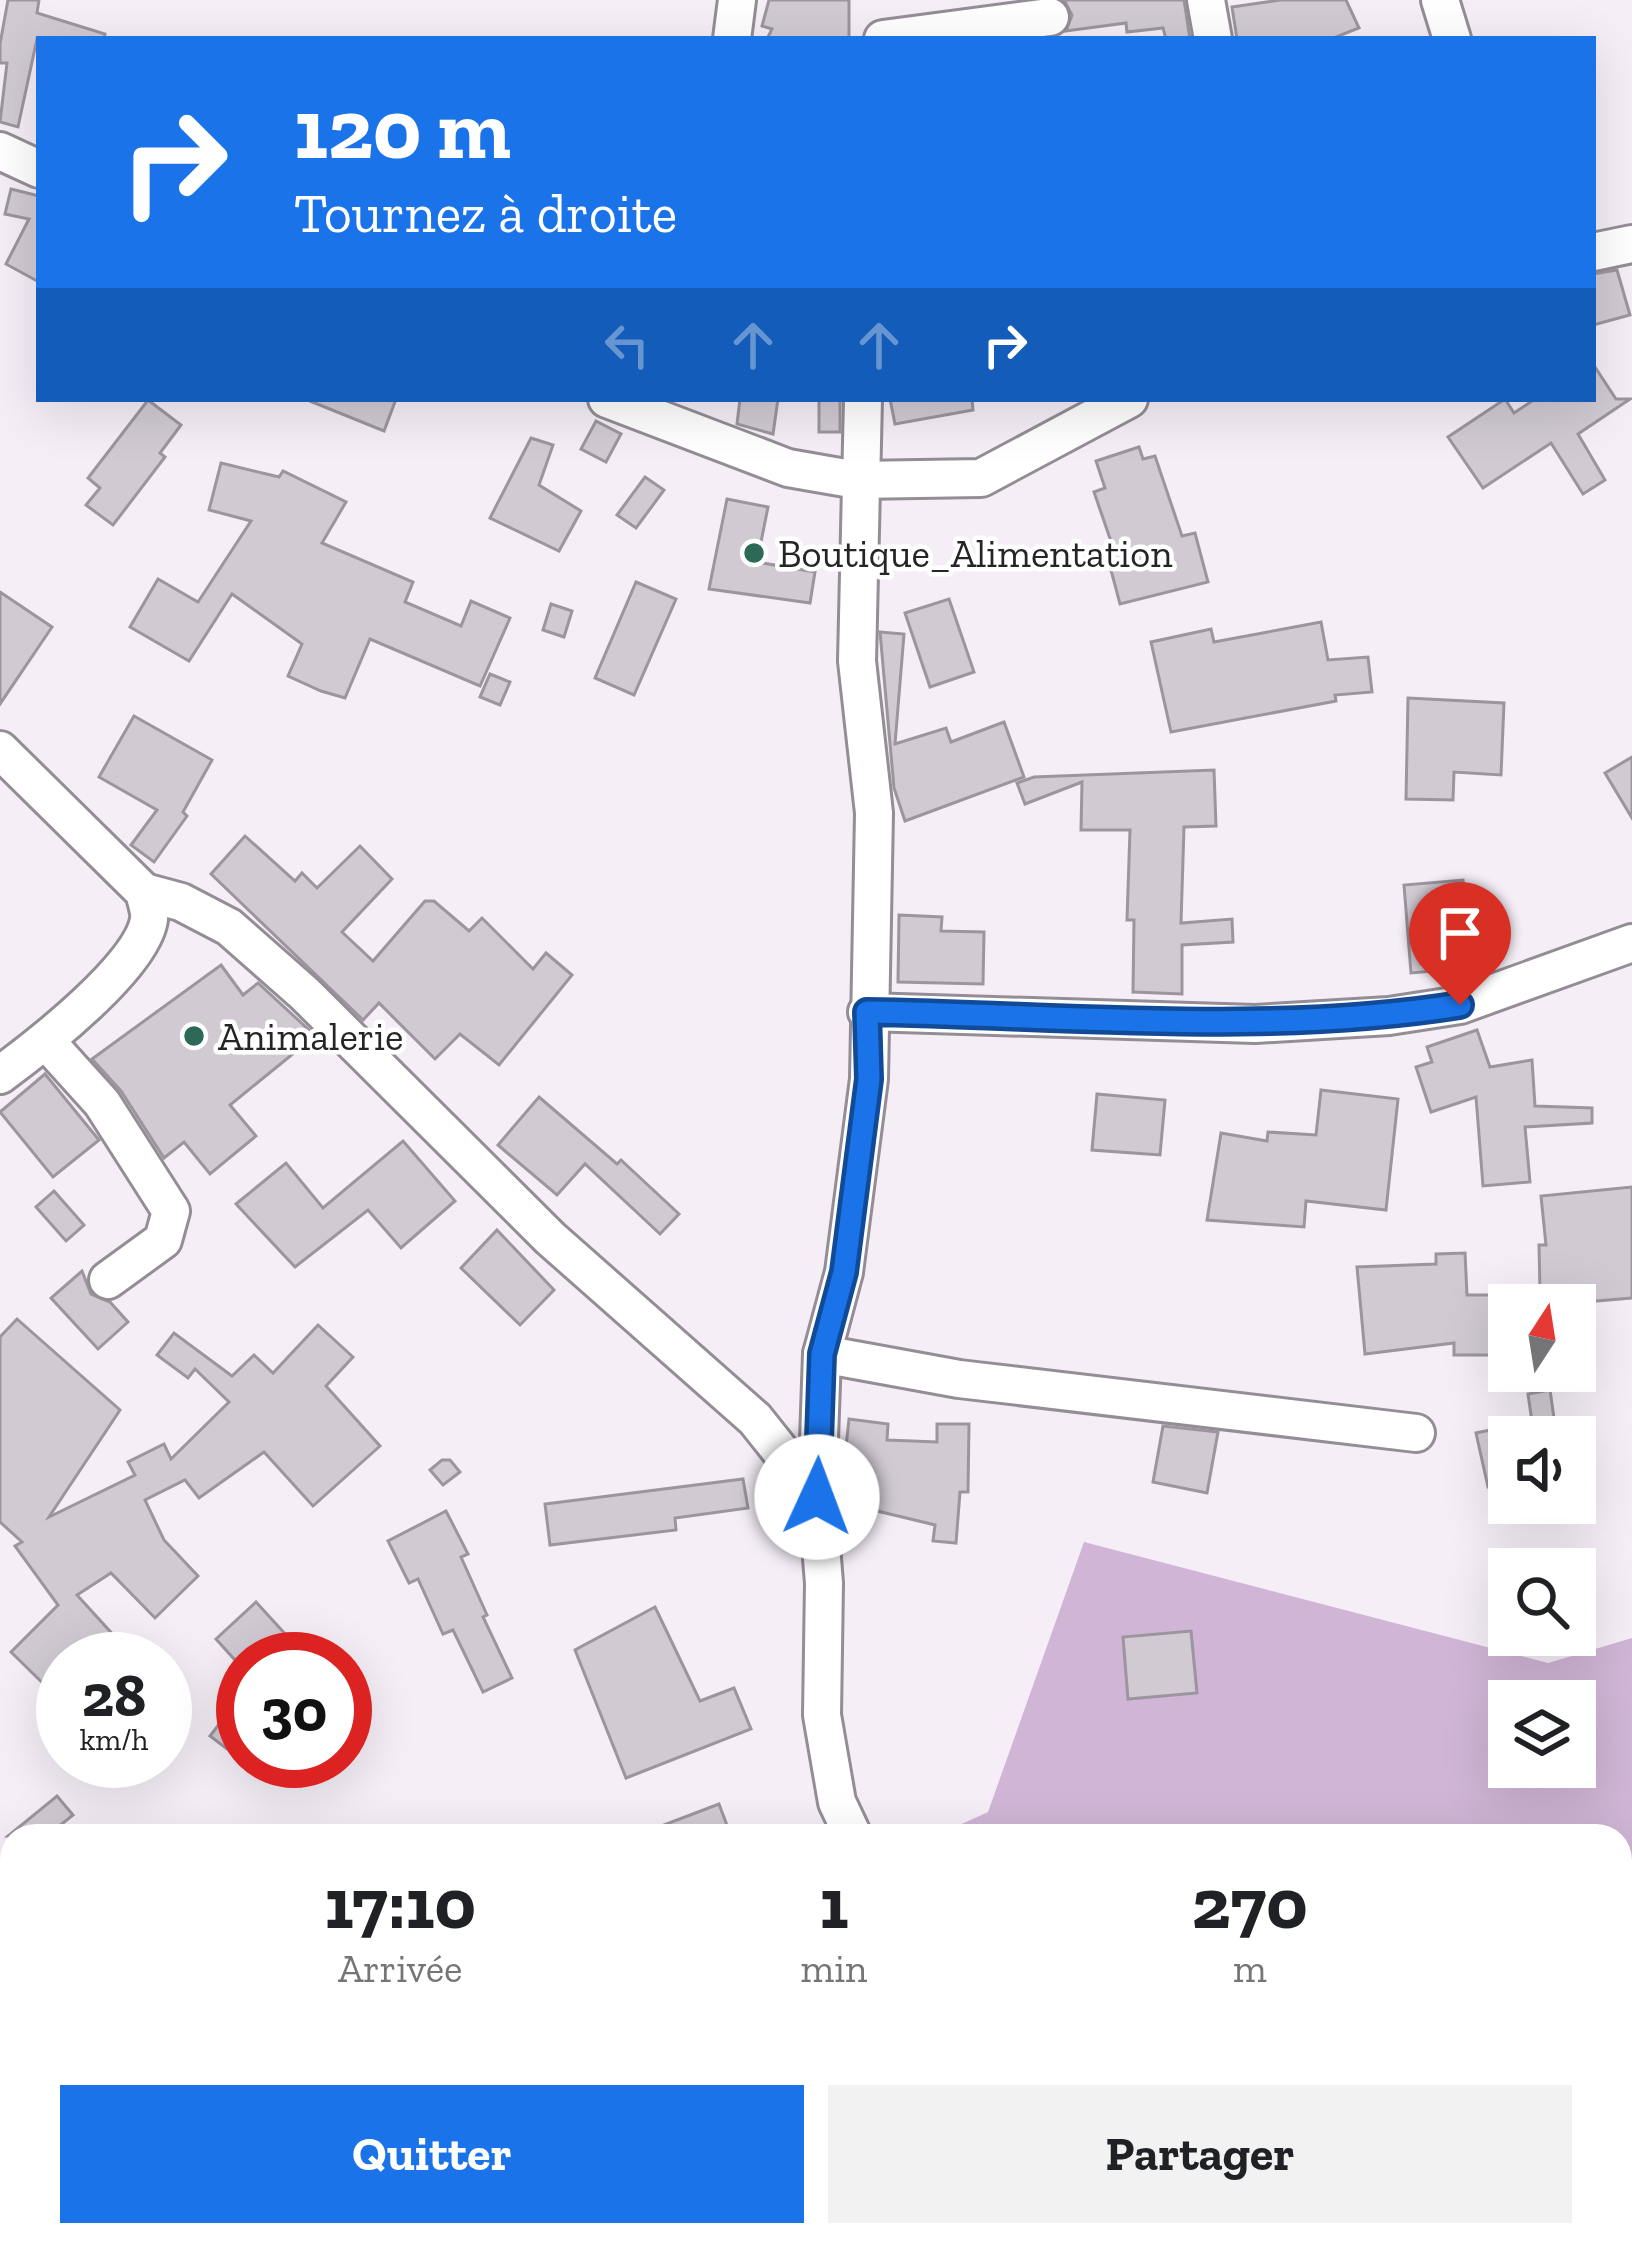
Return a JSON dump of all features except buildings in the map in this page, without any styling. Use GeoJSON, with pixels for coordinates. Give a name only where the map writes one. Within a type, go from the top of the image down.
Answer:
{"type":"FeatureCollection","features":[{"type":"Feature","properties":{"kind":"street"},"geometry":{"type":"LineString","coordinates":[[732,36],[737,0]]}},
{"type":"Feature","properties":{"kind":"street"},"geometry":{"type":"LineString","coordinates":[[1206,0],[1212,36]]}},
{"type":"Feature","properties":{"kind":"street"},"geometry":{"type":"LineString","coordinates":[[1440,0],[1451,36]]}},
{"type":"Feature","properties":{"kind":"street"},"geometry":{"type":"LineString","coordinates":[[906,36],[1050,17]]}},
{"type":"Feature","properties":{"kind":"street"},"geometry":{"type":"LineString","coordinates":[[0,151],[36,168]]}},
{"type":"Feature","properties":{"kind":"street"},"geometry":{"type":"LineString","coordinates":[[1596,251],[1632,244]]}},
{"type":"Feature","properties":{"kind":"street"},"geometry":{"type":"LineString","coordinates":[[847,1824],[837,1802],[822,1714],[824,1583],[817,1497],[822,1354],[844,1272],[869,1079],[874,813],[857,661],[862,402]]}},
{"type":"Feature","properties":{"kind":"street"},"geometry":{"type":"LineString","coordinates":[[648,408],[788,468],[857,481],[981,478],[1123,402]]}},
{"type":"Feature","properties":{"kind":"street"},"geometry":{"type":"LineString","coordinates":[[0,750],[144,892],[181,902],[229,927],[275,967],[374,1058],[550,1238],[755,1419],[817,1497]]}},
{"type":"Feature","properties":{"kind":"street"},"geometry":{"type":"LineString","coordinates":[[0,1075],[46,1041],[142,941],[150,916],[144,892]]}},
{"type":"Feature","properties":{"kind":"street"},"geometry":{"type":"LineString","coordinates":[[867,1012],[1255,1024],[1389,1016],[1460,1005],[1632,943]]}},
{"type":"Feature","properties":{"kind":"street"},"geometry":{"type":"LineString","coordinates":[[46,1041],[102,1103],[171,1210],[163,1240],[108,1280]]}},
{"type":"Feature","properties":{"kind":"street"},"geometry":{"type":"LineString","coordinates":[[822,1354],[959,1379],[1416,1432]]}},
{"type":"Feature","properties":{"kind":"shaded area"},"geometry":{"type":"Polygon","coordinates":[[[1084,1542],[1488,1647],[1488,1656],[1521,1656],[1548,1663],[1596,1656],[1596,1649],[1632,1638],[1632,1824],[962,1824],[988,1812],[1084,1542]]]}},
{"type":"Feature","properties":{"kind":"place","name":"Boutique_Alimentation"},"geometry":{"type":"Point","coordinates":[754,553]}},
{"type":"Feature","properties":{"kind":"place","name":"Animalerie"},"geometry":{"type":"Point","coordinates":[194,1036]}},
{"type":"Feature","properties":{"kind":"route"},"geometry":{"type":"LineString","coordinates":[[817,1497],[822,1354],[844,1272],[869,1079],[867,1012],[1255,1024],[1389,1016],[1460,1005]]}}]}
